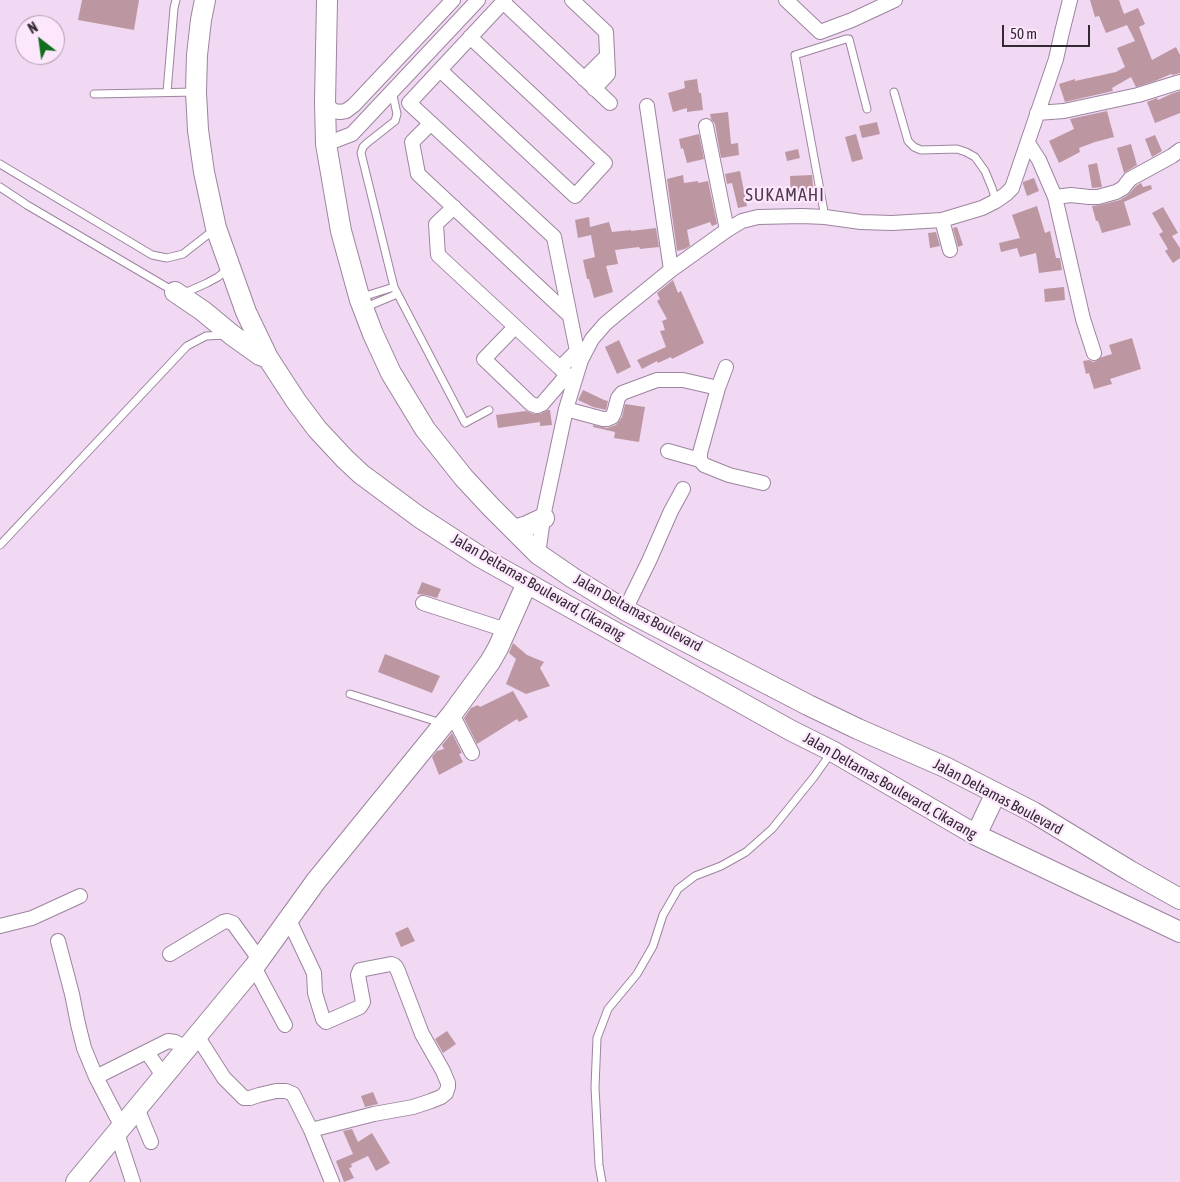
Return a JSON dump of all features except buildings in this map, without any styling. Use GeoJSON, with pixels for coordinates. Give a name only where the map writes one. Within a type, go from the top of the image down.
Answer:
{"type":"FeatureCollection","features":[{"type":"Feature","properties":{"kind":"street","name":"Jalan Deltamas Boulevard, Cikarang"},"geometry":{"type":"LineString","coordinates":[[205,0],[197,55],[196,92],[198,130],[204,172],[216,228],[246,312],[268,358],[296,401],[345,460],[419,517],[482,558],[790,730],[832,751],[976,835],[1180,932]]}},
{"type":"Feature","properties":{"kind":"street","name":"Jalan Deltamas Boulevard"},"geometry":{"type":"LineString","coordinates":[[327,0],[326,144],[340,232],[361,303],[391,373],[425,429],[491,508],[538,554],[625,610],[808,705],[945,767],[1033,812],[1180,900]]}},
{"type":"Feature","properties":{"kind":"street"},"geometry":{"type":"LineString","coordinates":[[325,104],[340,112],[346,111],[354,105],[453,0]]}},
{"type":"Feature","properties":{"kind":"street"},"geometry":{"type":"LineString","coordinates":[[326,144],[352,134],[478,0]]}},
{"type":"Feature","properties":{"kind":"street"},"geometry":{"type":"LineString","coordinates":[[572,0],[606,32],[608,74],[594,89]]}},
{"type":"Feature","properties":{"kind":"street"},"geometry":{"type":"LineString","coordinates":[[786,0],[820,32],[895,0]]}},
{"type":"Feature","properties":{"kind":"street"},"geometry":{"type":"LineString","coordinates":[[862,0],[873,10]]}},
{"type":"Feature","properties":{"kind":"street"},"geometry":{"type":"LineString","coordinates":[[538,554],[566,409],[581,360],[592,339],[605,324],[671,270],[727,230],[742,222],[758,217],[802,216],[892,223],[942,220],[982,208],[996,201],[1012,188],[1056,58],[1070,0]]}},
{"type":"Feature","properties":{"kind":"street"},"geometry":{"type":"LineString","coordinates":[[560,368],[577,351],[554,237],[409,103],[504,1],[610,103]]}},
{"type":"Feature","properties":{"kind":"street"},"geometry":{"type":"LineString","coordinates":[[440,70],[575,196],[605,163],[470,37]]}},
{"type":"Feature","properties":{"kind":"street"},"geometry":{"type":"LineString","coordinates":[[584,79],[607,56]]}},
{"type":"Feature","properties":{"kind":"street"},"geometry":{"type":"LineString","coordinates":[[1037,113],[1064,111],[1138,95],[1180,82]]}},
{"type":"Feature","properties":{"kind":"street"},"geometry":{"type":"LineString","coordinates":[[647,106],[671,270]]}},
{"type":"Feature","properties":{"kind":"street"},"geometry":{"type":"LineString","coordinates":[[430,123],[412,142],[418,174],[570,316]]}},
{"type":"Feature","properties":{"kind":"street"},"geometry":{"type":"LineString","coordinates":[[706,126],[727,230]]}},
{"type":"Feature","properties":{"kind":"street"},"geometry":{"type":"LineString","coordinates":[[1028,143],[1039,160],[1055,197],[1083,319],[1094,353]]}},
{"type":"Feature","properties":{"kind":"street"},"geometry":{"type":"LineString","coordinates":[[1055,197],[1098,197],[1116,192],[1123,188],[1130,179],[1180,150]]}},
{"type":"Feature","properties":{"kind":"street"},"geometry":{"type":"LineString","coordinates":[[454,207],[436,224],[438,255],[567,375],[542,404],[536,406],[531,404],[484,359],[515,327]]}},
{"type":"Feature","properties":{"kind":"street"},"geometry":{"type":"LineString","coordinates":[[942,220],[950,250]]}},
{"type":"Feature","properties":{"kind":"street"},"geometry":{"type":"LineString","coordinates":[[543,290],[561,271]]}},
{"type":"Feature","properties":{"kind":"street"},"geometry":{"type":"LineString","coordinates":[[175,292],[260,355],[268,358]]}},
{"type":"Feature","properties":{"kind":"street"},"geometry":{"type":"LineString","coordinates":[[726,367],[718,388],[700,453],[700,460],[704,466],[728,475],[763,483]]}},
{"type":"Feature","properties":{"kind":"street"},"geometry":{"type":"LineString","coordinates":[[566,409],[607,419],[612,417],[618,398],[622,393],[657,380],[683,380],[718,388]]}},
{"type":"Feature","properties":{"kind":"street"},"geometry":{"type":"LineString","coordinates":[[668,451],[700,460]]}},
{"type":"Feature","properties":{"kind":"street"},"geometry":{"type":"LineString","coordinates":[[625,610],[683,488]]}},
{"type":"Feature","properties":{"kind":"street"},"geometry":{"type":"LineString","coordinates":[[514,530],[544,518]]}},
{"type":"Feature","properties":{"kind":"street"},"geometry":{"type":"LineString","coordinates":[[76,1182],[256,963],[339,852],[448,719],[490,662],[527,583]]}},
{"type":"Feature","properties":{"kind":"street"},"geometry":{"type":"LineString","coordinates":[[423,603],[506,630]]}},
{"type":"Feature","properties":{"kind":"street"},"geometry":{"type":"LineString","coordinates":[[448,719],[472,753]]}},
{"type":"Feature","properties":{"kind":"street"},"geometry":{"type":"LineString","coordinates":[[976,835],[996,793]]}},
{"type":"Feature","properties":{"kind":"street"},"geometry":{"type":"LineString","coordinates":[[0,926],[32,918],[80,896]]}},
{"type":"Feature","properties":{"kind":"street"},"geometry":{"type":"LineString","coordinates":[[288,918],[314,973],[316,993],[323,1019],[326,1022],[360,1007],[363,1002],[358,975],[360,970],[394,965],[422,1034],[448,1083],[446,1093],[431,1101],[413,1107],[374,1114],[311,1130]]}},
{"type":"Feature","properties":{"kind":"street"},"geometry":{"type":"LineString","coordinates":[[170,954],[227,921],[233,923],[256,963],[285,1025]]}},
{"type":"Feature","properties":{"kind":"street"},"geometry":{"type":"LineString","coordinates":[[58,941],[84,1048],[120,1130],[133,1182]]}},
{"type":"Feature","properties":{"kind":"street"},"geometry":{"type":"LineString","coordinates":[[96,1077],[168,1041],[201,1042],[224,1078],[244,1098],[276,1091],[293,1094],[311,1130],[332,1182]]}},
{"type":"Feature","properties":{"kind":"street"},"geometry":{"type":"LineString","coordinates":[[146,1052],[164,1077]]}},
{"type":"Feature","properties":{"kind":"street"},"geometry":{"type":"LineString","coordinates":[[137,1108],[151,1142]]}},
{"type":"Feature","properties":{"kind":"lane"},"geometry":{"type":"LineString","coordinates":[[167,92],[176,0]]}},
{"type":"Feature","properties":{"kind":"lane"},"geometry":{"type":"LineString","coordinates":[[825,217],[796,55],[846,38],[849,39],[867,109]]}},
{"type":"Feature","properties":{"kind":"lane"},"geometry":{"type":"LineString","coordinates":[[392,91],[397,114],[395,121],[367,143],[361,153],[395,291],[465,423],[489,410]]}},
{"type":"Feature","properties":{"kind":"lane"},"geometry":{"type":"LineString","coordinates":[[94,94],[196,92]]}},
{"type":"Feature","properties":{"kind":"lane"},"geometry":{"type":"LineString","coordinates":[[894,92],[908,141],[914,147],[921,150],[957,149],[975,157],[984,171],[996,201]]}},
{"type":"Feature","properties":{"kind":"lane"},"geometry":{"type":"LineString","coordinates":[[0,164],[152,255],[167,258],[183,254],[216,228]]}},
{"type":"Feature","properties":{"kind":"lane"},"geometry":{"type":"LineString","coordinates":[[0,187],[35,210],[175,292],[189,290],[208,283],[230,267]]}},
{"type":"Feature","properties":{"kind":"lane"},"geometry":{"type":"LineString","coordinates":[[361,303],[395,291]]}},
{"type":"Feature","properties":{"kind":"lane"},"geometry":{"type":"LineString","coordinates":[[361,303],[395,291]]}},
{"type":"Feature","properties":{"kind":"lane"},"geometry":{"type":"LineString","coordinates":[[0,546],[187,346],[206,336],[232,335]]}},
{"type":"Feature","properties":{"kind":"lane"},"geometry":{"type":"LineString","coordinates":[[350,694],[448,719]]}},
{"type":"Feature","properties":{"kind":"lane"},"geometry":{"type":"LineString","coordinates":[[602,1182],[599,1165],[595,1087],[597,1038],[608,1008],[637,974],[653,946],[663,915],[678,889],[695,876],[721,866],[746,852],[772,829],[814,777],[832,751]]}},
{"type":"Feature","properties":{"kind":"district","name":"SUKAMAHI"},"geometry":{"type":"Point","coordinates":[785,195]}}]}
